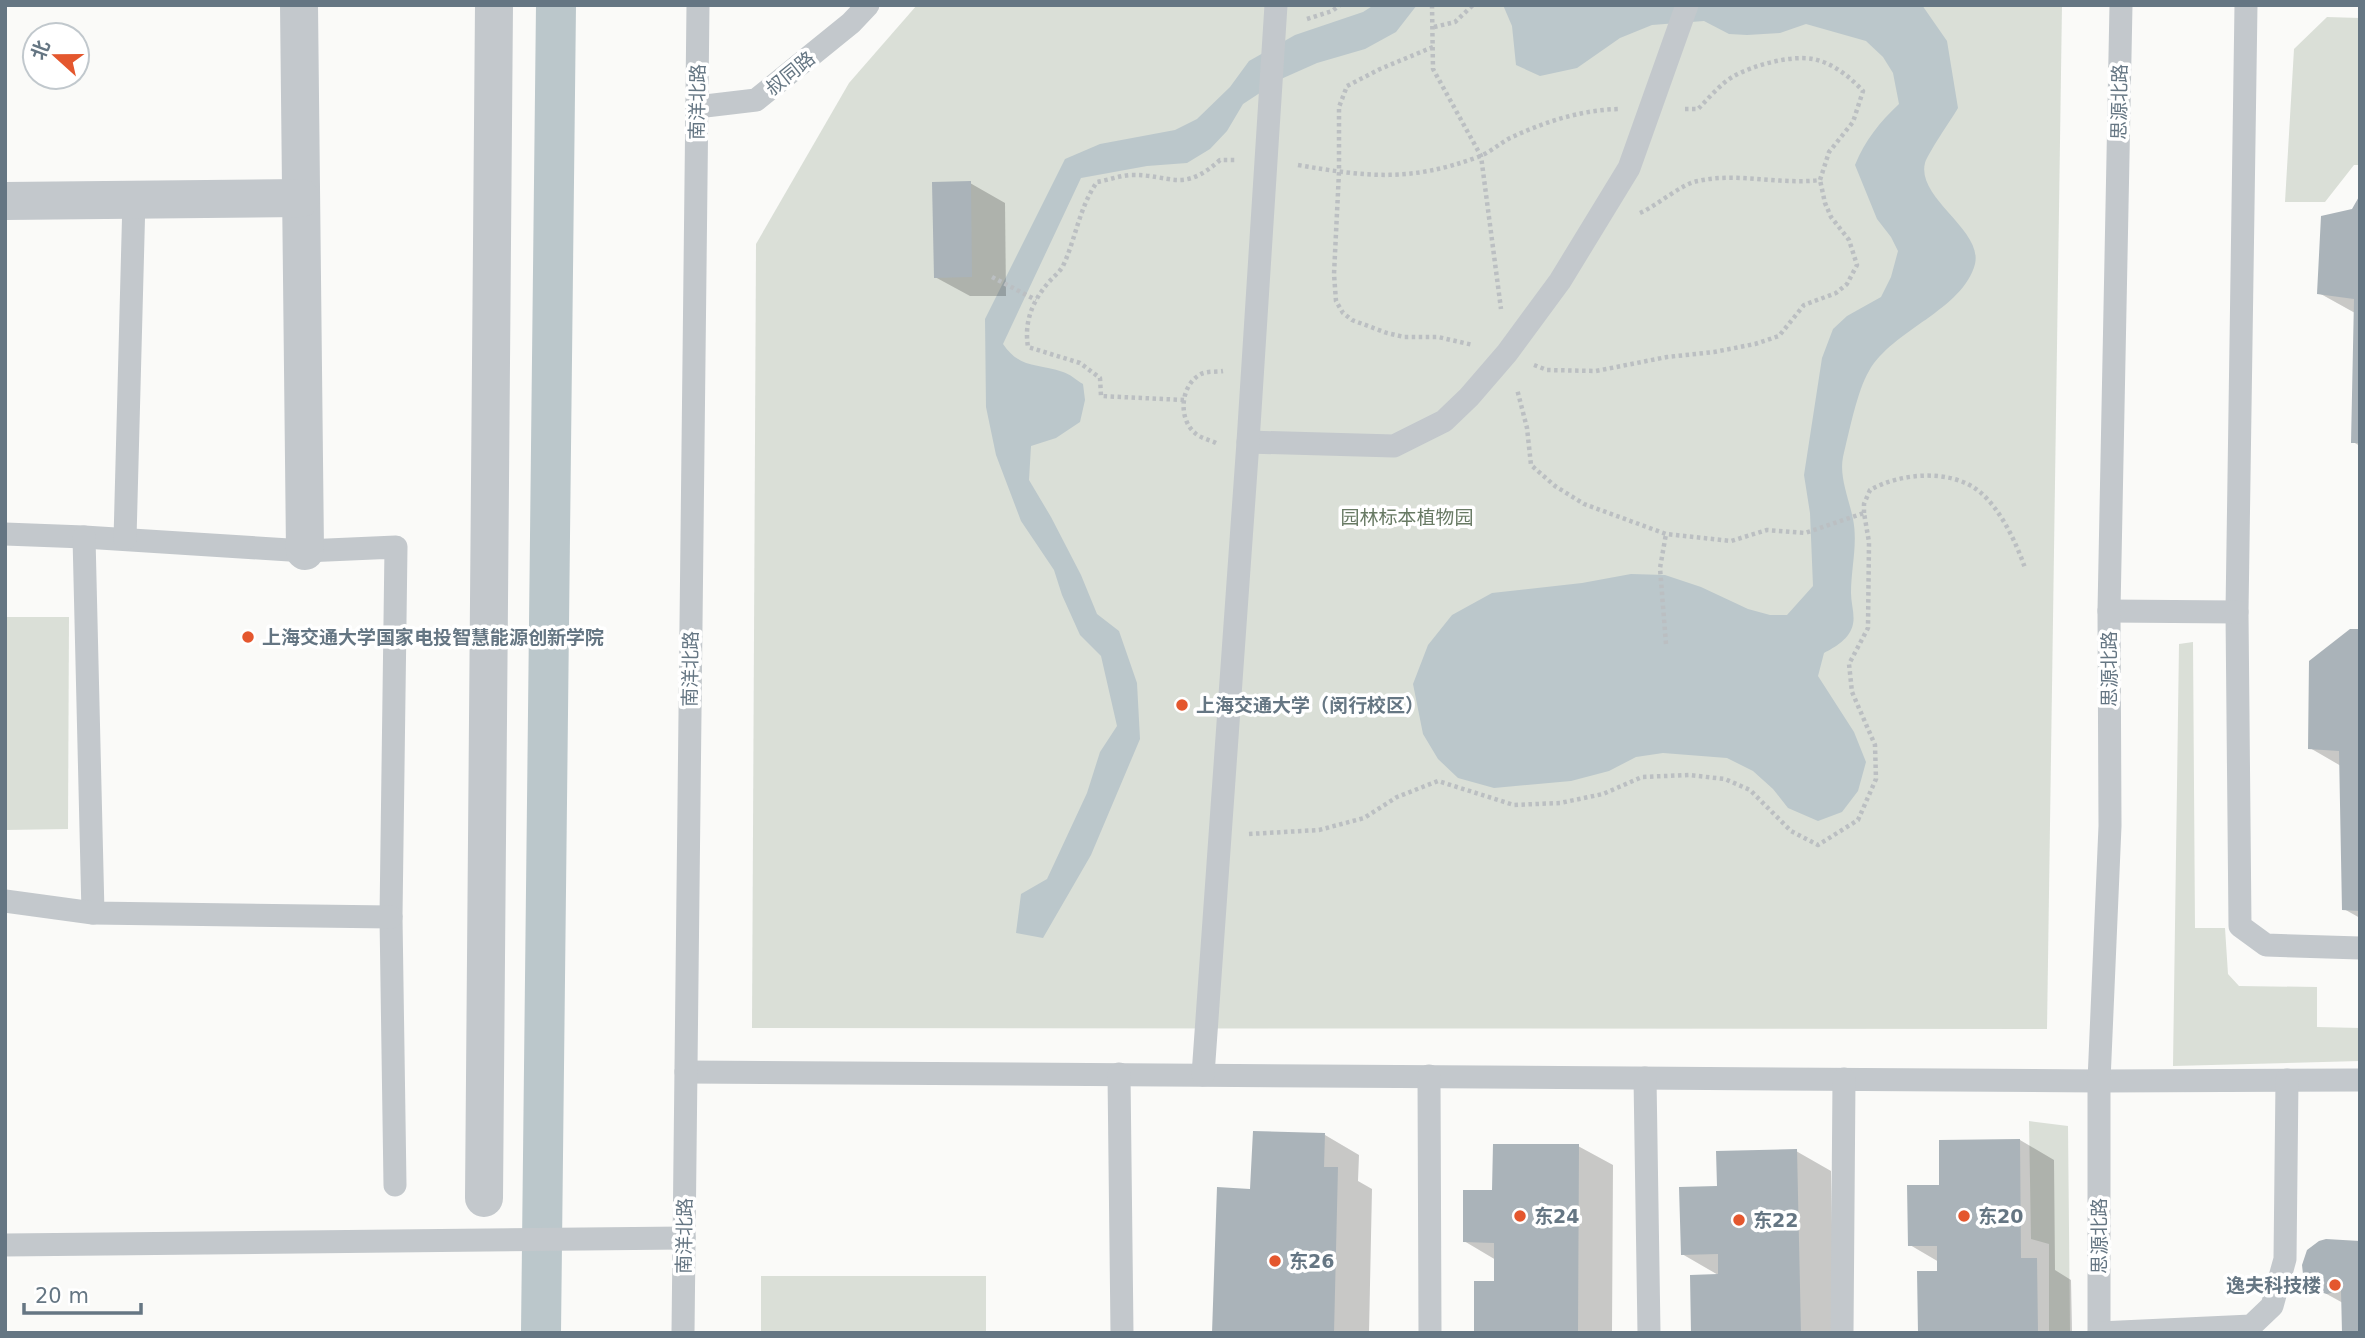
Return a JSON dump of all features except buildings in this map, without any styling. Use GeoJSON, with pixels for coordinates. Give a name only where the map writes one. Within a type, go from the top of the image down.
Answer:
{"type":"FeatureCollection","features":[{"type":"Feature","properties":{"kind":"street"},"geometry":{"type":"LineString","coordinates":[[299,5],[305,551]]}},
{"type":"Feature","properties":{"kind":"street"},"geometry":{"type":"LineString","coordinates":[[484,1198],[494,5]]}},
{"type":"Feature","properties":{"kind":"street"},"geometry":{"type":"LineString","coordinates":[[5,201],[300,198]]}},
{"type":"Feature","properties":{"kind":"lane","name":"南洋北路"},"geometry":{"type":"LineString","coordinates":[[683,1333],[698,5]]}},
{"type":"Feature","properties":{"kind":"lane","name":"叔同路"},"geometry":{"type":"LineString","coordinates":[[697,107],[756,100],[851,23],[868,5]]}},
{"type":"Feature","properties":{"kind":"lane"},"geometry":{"type":"LineString","coordinates":[[1203,1075],[1253,373],[1276,5]]}},
{"type":"Feature","properties":{"kind":"lane"},"geometry":{"type":"LineString","coordinates":[[1248,442],[1394,446],[1444,421],[1469,397],[1507,353],[1560,281],[1629,168],[1687,5]]}},
{"type":"Feature","properties":{"kind":"lane","name":"思源北路"},"geometry":{"type":"LineString","coordinates":[[2099,1333],[2099,1081],[2110,826],[2109,611],[2122,5]]}},
{"type":"Feature","properties":{"kind":"lane"},"geometry":{"type":"LineString","coordinates":[[2246,5],[2237,612],[2240,926],[2266,945],[2360,948]]}},
{"type":"Feature","properties":{"kind":"lane"},"geometry":{"type":"LineString","coordinates":[[125,539],[134,199]]}},
{"type":"Feature","properties":{"kind":"lane"},"geometry":{"type":"LineString","coordinates":[[5,534],[305,551],[396,547],[391,917],[394,1185]]}},
{"type":"Feature","properties":{"kind":"lane"},"geometry":{"type":"LineString","coordinates":[[84,537],[93,913]]}},
{"type":"Feature","properties":{"kind":"lane"},"geometry":{"type":"LineString","coordinates":[[2109,611],[2237,612]]}},
{"type":"Feature","properties":{"kind":"lane"},"geometry":{"type":"LineString","coordinates":[[5,901],[93,913],[391,917]]}},
{"type":"Feature","properties":{"kind":"lane"},"geometry":{"type":"LineString","coordinates":[[686,1072],[2099,1081],[2360,1080]]}},
{"type":"Feature","properties":{"kind":"lane"},"geometry":{"type":"LineString","coordinates":[[1119,1074],[1122,1333]]}},
{"type":"Feature","properties":{"kind":"lane"},"geometry":{"type":"LineString","coordinates":[[1429,1076],[1430,1333]]}},
{"type":"Feature","properties":{"kind":"lane"},"geometry":{"type":"LineString","coordinates":[[1646,1078],[1649,1333]]}},
{"type":"Feature","properties":{"kind":"lane"},"geometry":{"type":"LineString","coordinates":[[1842,1333],[1843,1079]]}},
{"type":"Feature","properties":{"kind":"lane"},"geometry":{"type":"LineString","coordinates":[[2099,1333],[2251,1326],[2272,1306],[2285,1259],[2287,1080]]}},
{"type":"Feature","properties":{"kind":"lane"},"geometry":{"type":"LineString","coordinates":[[5,1245],[684,1238]]}},
{"type":"Feature","properties":{"kind":"path"},"geometry":{"type":"LineString","coordinates":[[1432,5],[1433,69],[1481,156],[1507,353],[1527,428],[1531,465],[1555,486],[1584,504],[1666,534],[1731,541],[1767,530],[1808,532],[1864,513]]}},
{"type":"Feature","properties":{"kind":"path"},"geometry":{"type":"LineString","coordinates":[[1434,27],[1455,22],[1473,5]]}},
{"type":"Feature","properties":{"kind":"path"},"geometry":{"type":"LineString","coordinates":[[1184,400],[1101,396],[1100,378],[1080,363],[1028,347],[1025,329],[1036,300],[1061,269],[1079,226],[1080,214],[1087,197],[1097,182],[1129,175],[1182,181],[1208,171],[1220,160],[1266,159],[1339,172],[1386,176],[1414,175],[1481,156],[1510,139],[1590,110],[1650,107],[1698,109],[1732,77],[1769,62],[1812,59],[1849,76],[1863,91],[1853,121],[1829,152],[1820,180],[1825,204],[1849,240],[1857,265],[1847,284],[1836,293],[1804,305],[1779,336],[1755,344],[1667,357],[1596,372],[1547,370],[1507,353],[1438,337],[1404,337],[1352,320],[1343,313],[1336,301],[1334,274],[1339,172],[1339,107],[1347,86],[1433,47]]}},
{"type":"Feature","properties":{"kind":"path"},"geometry":{"type":"LineString","coordinates":[[1603,210],[1623,217],[1641,213],[1695,181],[1709,179],[1735,177],[1777,181],[1820,180]]}},
{"type":"Feature","properties":{"kind":"path"},"geometry":{"type":"LineString","coordinates":[[992,277],[1036,300]]}},
{"type":"Feature","properties":{"kind":"path"},"geometry":{"type":"LineString","coordinates":[[1248,442],[1218,443],[1195,433],[1185,416],[1184,400],[1189,385],[1201,374],[1234,371],[1253,373]]}},
{"type":"Feature","properties":{"kind":"path"},"geometry":{"type":"LineString","coordinates":[[1219,845],[1253,833],[1319,830],[1364,818],[1397,797],[1438,781],[1514,805],[1560,803],[1603,794],[1642,777],[1689,775],[1725,779],[1750,790],[1791,831],[1818,845],[1858,820],[1876,779],[1875,746],[1852,692],[1849,664],[1868,628],[1868,542],[1864,504],[1870,490],[1895,479],[1936,476],[1967,484],[1981,493],[1998,515],[2019,551],[2025,568]]}},
{"type":"Feature","properties":{"kind":"path"},"geometry":{"type":"LineString","coordinates":[[1666,534],[1661,568],[1666,644]]}},
{"type":"Feature","properties":{"kind":"green space","name":"园林标本植物园"},"geometry":{"type":"Polygon","coordinates":[[[917,5],[2062,5],[2047,1029],[752,1028],[756,244],[849,83],[917,5]]]}},
{"type":"Feature","properties":{"kind":"green space"},"geometry":{"type":"Polygon","coordinates":[[[2327,17],[2360,18],[2360,165],[2354,165],[2325,202],[2285,202],[2294,49],[2327,17]]]}},
{"type":"Feature","properties":{"kind":"green space"},"geometry":{"type":"Polygon","coordinates":[[[5,617],[69,617],[68,829],[5,830],[5,617]]]}},
{"type":"Feature","properties":{"kind":"green space"},"geometry":{"type":"Polygon","coordinates":[[[2193,642],[2195,928],[2225,928],[2228,974],[2239,986],[2317,987],[2317,1027],[2360,1028],[2360,1061],[2173,1066],[2179,644],[2193,642]]]}},
{"type":"Feature","properties":{"kind":"green space"},"geometry":{"type":"Polygon","coordinates":[[[2029,1121],[2068,1126],[2070,1333],[2049,1333],[2049,1244],[2031,1239],[2029,1121]]]}},
{"type":"Feature","properties":{"kind":"green space"},"geometry":{"type":"Polygon","coordinates":[[[761,1276],[986,1276],[986,1333],[761,1333],[761,1276]]]}},
{"type":"Feature","properties":{"kind":"shaded area"},"geometry":{"type":"Polygon","coordinates":[[[1374,5],[1417,5],[1396,32],[1365,49],[1317,63],[1281,79],[1243,104],[1227,131],[1210,149],[1187,163],[1147,166],[1081,178],[1003,344],[1016,358],[1066,373],[1083,384],[1085,400],[1080,422],[1056,438],[1031,446],[1029,480],[1081,575],[1097,614],[1119,631],[1137,683],[1140,739],[1091,855],[1043,938],[1016,933],[1021,894],[1047,879],[1087,793],[1100,752],[1117,726],[1101,656],[1080,635],[1054,570],[1021,521],[996,455],[986,407],[985,319],[1065,159],[1100,144],[1175,130],[1197,119],[1230,87],[1249,61],[1295,35],[1363,12],[1374,5]]]}},
{"type":"Feature","properties":{"kind":"shaded area"},"geometry":{"type":"Polygon","coordinates":[[[1503,5],[1922,5],[1947,41],[1958,108],[1927,158],[1925,176],[1930,189],[1969,239],[1975,251],[1975,264],[1968,280],[1957,294],[1894,343],[1869,371],[1857,401],[1843,457],[1843,480],[1854,528],[1851,593],[1853,620],[1845,638],[1824,653],[1818,676],[1854,732],[1866,762],[1858,791],[1842,812],[1818,821],[1788,808],[1773,789],[1753,771],[1727,758],[1663,753],[1636,757],[1609,771],[1571,781],[1494,788],[1458,778],[1438,759],[1423,734],[1413,684],[1428,645],[1452,615],[1492,593],[1582,583],[1631,574],[1665,575],[1701,587],[1748,609],[1770,615],[1787,615],[1813,586],[1810,513],[1804,475],[1822,358],[1833,329],[1847,316],[1881,297],[1891,277],[1898,251],[1877,219],[1855,165],[1863,147],[1899,104],[1893,73],[1883,57],[1866,41],[1806,24],[1780,33],[1747,35],[1729,34],[1704,21],[1652,25],[1620,38],[1577,68],[1540,76],[1516,65],[1512,26],[1503,5]]]}},
{"type":"Feature","properties":{"kind":"waterway"},"geometry":{"type":"LineString","coordinates":[[541,1333],[556,5]]}},
{"type":"Feature","properties":{"kind":"place","name":"上海交通大学国家电投智慧能源创新学院"},"geometry":{"type":"Point","coordinates":[248,637]}},
{"type":"Feature","properties":{"kind":"place","name":"上海交通大学（闵行校区）"},"geometry":{"type":"Point","coordinates":[1182,705]}},
{"type":"Feature","properties":{"kind":"place","name":"东24"},"geometry":{"type":"Point","coordinates":[1520,1216]}},
{"type":"Feature","properties":{"kind":"place","name":"东20"},"geometry":{"type":"Point","coordinates":[1964,1216]}},
{"type":"Feature","properties":{"kind":"place","name":"东22"},"geometry":{"type":"Point","coordinates":[1739,1220]}},
{"type":"Feature","properties":{"kind":"place","name":"东26"},"geometry":{"type":"Point","coordinates":[1275,1261]}},
{"type":"Feature","properties":{"kind":"place","name":"逸夫科技楼"},"geometry":{"type":"Point","coordinates":[2335,1285]}}]}
